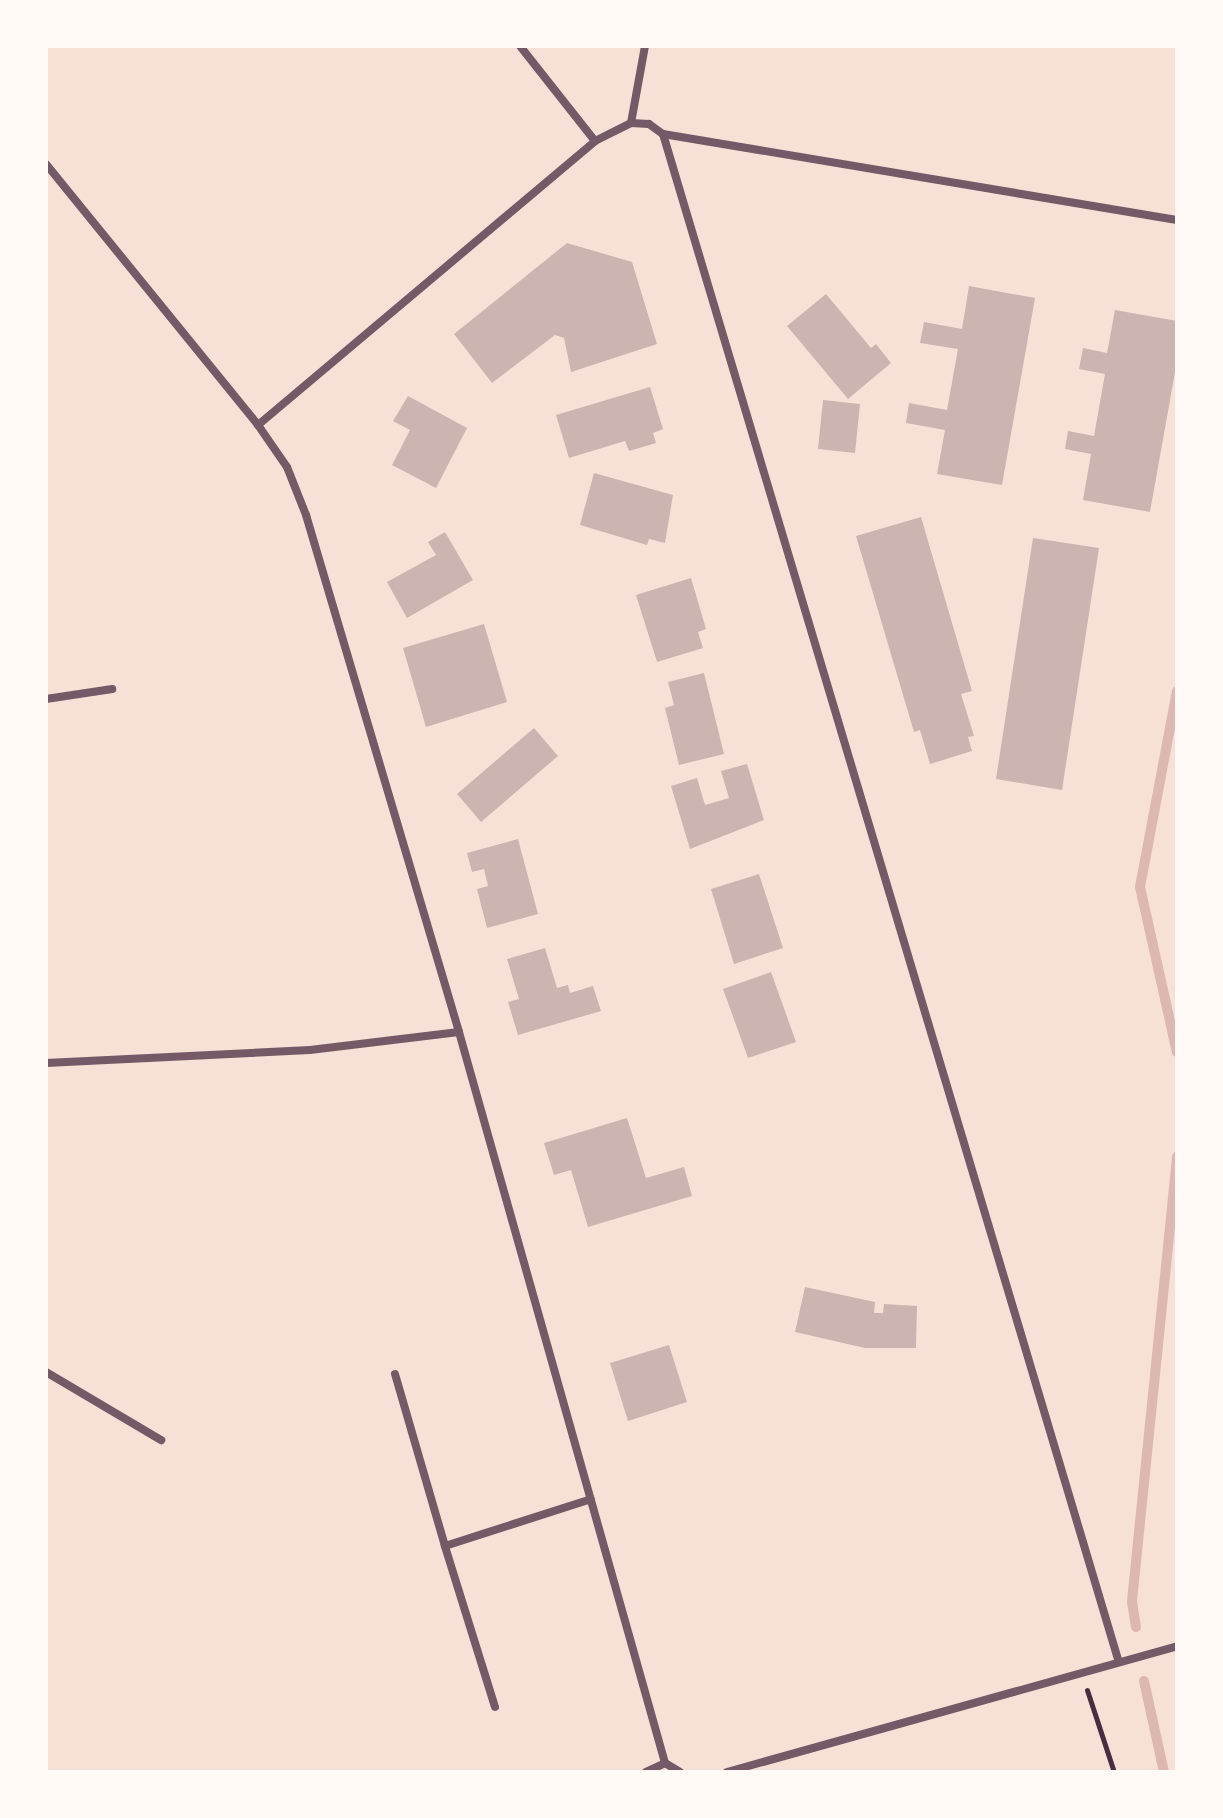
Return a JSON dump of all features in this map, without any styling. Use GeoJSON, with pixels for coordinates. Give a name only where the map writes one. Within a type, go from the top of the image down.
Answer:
{"type":"FeatureCollection","features":[{"type":"Feature","properties":{"kind":"street"},"geometry":{"type":"LineString","coordinates":[[520,46],[595,141]]}},
{"type":"Feature","properties":{"kind":"street"},"geometry":{"type":"LineString","coordinates":[[631,123],[645,46]]}},
{"type":"Feature","properties":{"kind":"street"},"geometry":{"type":"LineString","coordinates":[[258,425],[595,141],[631,123],[649,124],[663,134],[1177,220]]}},
{"type":"Feature","properties":{"kind":"street"},"geometry":{"type":"LineString","coordinates":[[663,134],[1118,1659]]}},
{"type":"Feature","properties":{"kind":"street"},"geometry":{"type":"LineString","coordinates":[[46,164],[258,425],[287,467],[306,515],[459,1032],[665,1763],[680,1772]]}},
{"type":"Feature","properties":{"kind":"street"},"geometry":{"type":"LineString","coordinates":[[46,699],[112,689]]}},
{"type":"Feature","properties":{"kind":"street"},"geometry":{"type":"LineString","coordinates":[[46,1063],[310,1050],[459,1032]]}},
{"type":"Feature","properties":{"kind":"street"},"geometry":{"type":"LineString","coordinates":[[46,1372],[161,1440]]}},
{"type":"Feature","properties":{"kind":"street"},"geometry":{"type":"LineString","coordinates":[[395,1374],[495,1707]]}},
{"type":"Feature","properties":{"kind":"street"},"geometry":{"type":"LineString","coordinates":[[445,1546],[591,1499]]}},
{"type":"Feature","properties":{"kind":"street"},"geometry":{"type":"LineString","coordinates":[[727,1772],[1118,1659],[1177,1646]]}},
{"type":"Feature","properties":{"kind":"street"},"geometry":{"type":"LineString","coordinates":[[646,1772],[665,1763]]}},
{"type":"Feature","properties":{"kind":"path"},"geometry":{"type":"LineString","coordinates":[[1080,1670],[1114,1772]]}},
{"type":"Feature","properties":{"kind":"building"},"geometry":{"type":"Polygon","coordinates":[[[567,243],[632,262],[657,344],[571,372],[564,338],[555,335],[492,383],[454,334],[567,243]]]}},
{"type":"Feature","properties":{"kind":"building"},"geometry":{"type":"Polygon","coordinates":[[[969,286],[1035,298],[1002,485],[937,474],[945,430],[906,423],[909,403],[947,410],[958,349],[920,343],[924,322],[962,329],[969,286]]]}},
{"type":"Feature","properties":{"kind":"building"},"geometry":{"type":"Polygon","coordinates":[[[826,294],[871,348],[876,344],[891,363],[848,399],[787,326],[826,294]]]}},
{"type":"Feature","properties":{"kind":"building"},"geometry":{"type":"Polygon","coordinates":[[[1115,310],[1177,321],[1177,361],[1150,512],[1083,500],[1091,454],[1065,449],[1068,431],[1094,436],[1105,374],[1079,369],[1083,348],[1107,353],[1115,310]]]}},
{"type":"Feature","properties":{"kind":"building"},"geometry":{"type":"Polygon","coordinates":[[[650,387],[663,429],[653,433],[656,443],[629,451],[625,441],[569,458],[556,415],[650,387]]]}},
{"type":"Feature","properties":{"kind":"building"},"geometry":{"type":"Polygon","coordinates":[[[408,396],[467,428],[436,488],[392,465],[410,430],[393,421],[408,396]]]}},
{"type":"Feature","properties":{"kind":"building"},"geometry":{"type":"Polygon","coordinates":[[[823,400],[860,404],[855,453],[818,449],[823,400]]]}},
{"type":"Feature","properties":{"kind":"building"},"geometry":{"type":"Polygon","coordinates":[[[594,473],[673,495],[665,543],[649,539],[647,545],[580,525],[594,473]]]}},
{"type":"Feature","properties":{"kind":"building"},"geometry":{"type":"Polygon","coordinates":[[[921,517],[972,691],[961,694],[974,736],[968,737],[972,751],[930,764],[920,730],[914,732],[856,536],[921,517]]]}},
{"type":"Feature","properties":{"kind":"building"},"geometry":{"type":"Polygon","coordinates":[[[445,532],[473,580],[407,618],[387,582],[436,555],[428,542],[445,532]]]}},
{"type":"Feature","properties":{"kind":"building"},"geometry":{"type":"Polygon","coordinates":[[[1033,538],[1099,548],[1062,790],[996,779],[1033,538]]]}},
{"type":"Feature","properties":{"kind":"building"},"geometry":{"type":"Polygon","coordinates":[[[691,578],[706,629],[698,632],[703,648],[657,662],[636,595],[691,578]]]}},
{"type":"Feature","properties":{"kind":"building"},"geometry":{"type":"Polygon","coordinates":[[[484,624],[507,702],[426,727],[403,648],[484,624]]]}},
{"type":"Feature","properties":{"kind":"building"},"geometry":{"type":"Polygon","coordinates":[[[704,673],[724,754],[679,765],[665,708],[674,705],[668,682],[704,673]]]}},
{"type":"Feature","properties":{"kind":"building"},"geometry":{"type":"Polygon","coordinates":[[[534,728],[558,756],[481,822],[457,794],[534,728]]]}},
{"type":"Feature","properties":{"kind":"building"},"geometry":{"type":"Polygon","coordinates":[[[747,764],[764,820],[690,849],[671,786],[697,778],[705,805],[729,798],[721,771],[747,764]]]}},
{"type":"Feature","properties":{"kind":"building"},"geometry":{"type":"Polygon","coordinates":[[[518,839],[538,914],[487,928],[477,889],[488,886],[484,869],[472,872],[467,853],[518,839]]]}},
{"type":"Feature","properties":{"kind":"building"},"geometry":{"type":"Polygon","coordinates":[[[759,874],[783,948],[734,964],[711,889],[759,874]]]}},
{"type":"Feature","properties":{"kind":"building"},"geometry":{"type":"Polygon","coordinates":[[[545,948],[557,988],[568,985],[570,993],[593,986],[601,1011],[518,1035],[508,1002],[519,999],[507,959],[545,948]]]}},
{"type":"Feature","properties":{"kind":"building"},"geometry":{"type":"Polygon","coordinates":[[[771,972],[796,1042],[748,1058],[723,989],[771,972]]]}},
{"type":"Feature","properties":{"kind":"building"},"geometry":{"type":"Polygon","coordinates":[[[627,1118],[646,1178],[684,1167],[692,1196],[588,1227],[571,1170],[554,1175],[544,1143],[627,1118]]]}},
{"type":"Feature","properties":{"kind":"building"},"geometry":{"type":"Polygon","coordinates":[[[805,1287],[875,1302],[874,1313],[883,1313],[884,1304],[917,1306],[916,1348],[865,1348],[795,1332],[805,1287]]]}},
{"type":"Feature","properties":{"kind":"building"},"geometry":{"type":"Polygon","coordinates":[[[669,1345],[687,1402],[628,1421],[610,1363],[669,1345]]]}},
{"type":"Feature","properties":{"kind":"waterway"},"geometry":{"type":"LineString","coordinates":[[1177,691],[1140,887],[1177,1052]]}},
{"type":"Feature","properties":{"kind":"waterway"},"geometry":{"type":"LineString","coordinates":[[1136,1627],[1132,1601],[1177,1156]]}},
{"type":"Feature","properties":{"kind":"waterway"},"geometry":{"type":"LineString","coordinates":[[1144,1681],[1164,1772]]}}]}
